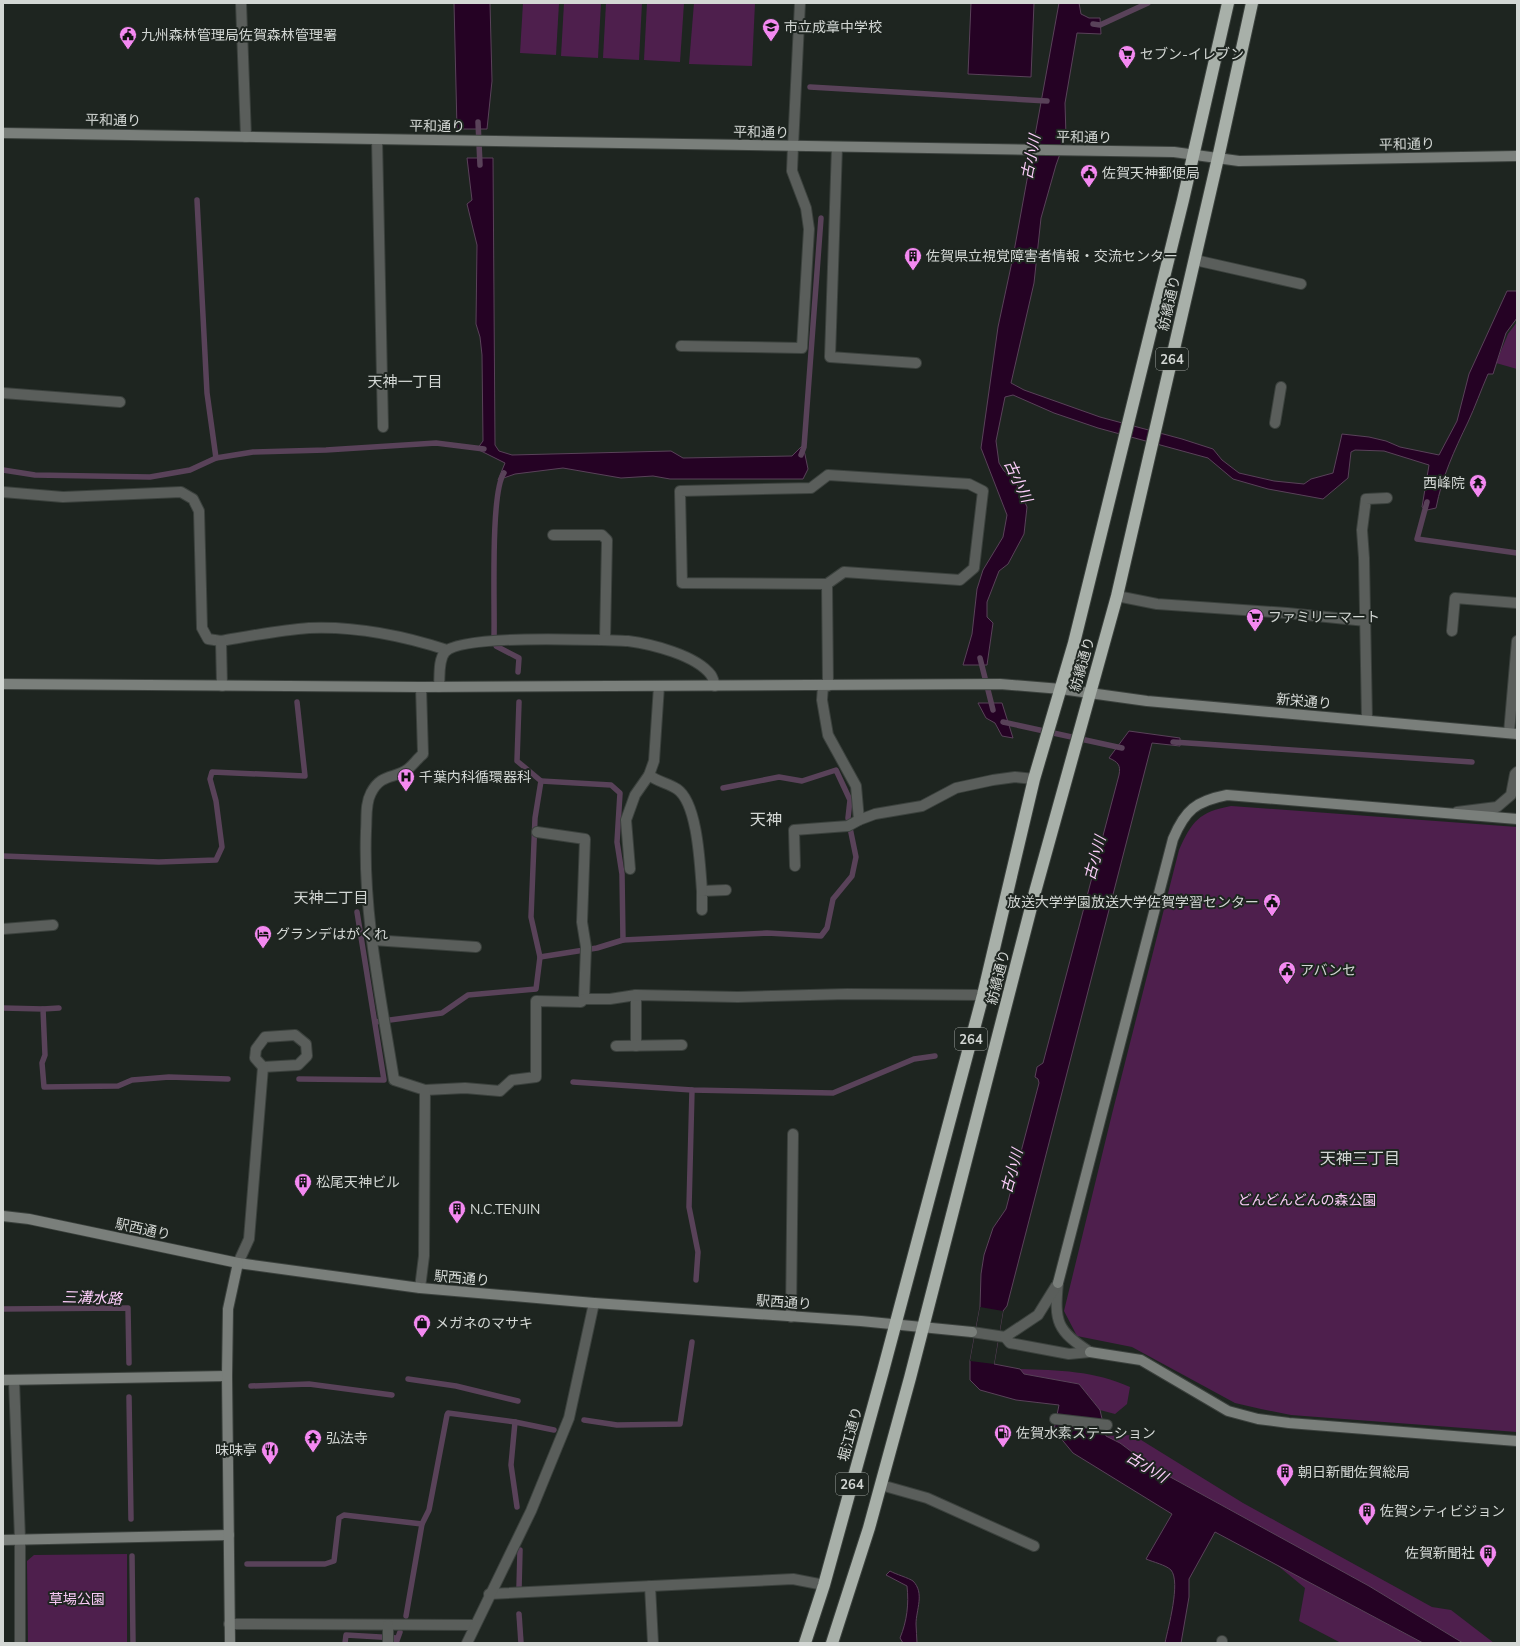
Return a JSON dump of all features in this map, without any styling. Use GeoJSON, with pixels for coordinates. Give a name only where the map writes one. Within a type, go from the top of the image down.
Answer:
{"type":"FeatureCollection","features":[{"type":"Feature","properties":{"kind":"highway","name":"紡績通り"},"geometry":{"type":"LineString","coordinates":[[896,1324],[983,995],[1034,779],[1074,643],[1194,155],[1228,3]]}},
{"type":"Feature","properties":{"kind":"highway","name":"紡績通り"},"geometry":{"type":"LineString","coordinates":[[923,1328],[1070,760],[1117,596],[1195,260],[1252,3]]}},
{"type":"Feature","properties":{"kind":"highway","name":"堀江通り"},"geometry":{"type":"LineString","coordinates":[[805,1643],[824,1585],[896,1324]]}},
{"type":"Feature","properties":{"kind":"highway","name":"264"},"geometry":{"type":"LineString","coordinates":[[832,1643],[842,1615],[880,1485],[923,1328]]}},
{"type":"Feature","properties":{"kind":"street"},"geometry":{"type":"LineString","coordinates":[[241,3],[246,137]]}},
{"type":"Feature","properties":{"kind":"street"},"geometry":{"type":"LineString","coordinates":[[680,346],[802,348],[809,229],[806,208],[792,171],[800,3]]}},
{"type":"Feature","properties":{"kind":"street","name":"平和通り"},"geometry":{"type":"LineString","coordinates":[[3,132],[1174,152],[1239,161],[1517,156]]}},
{"type":"Feature","properties":{"kind":"street"},"geometry":{"type":"LineString","coordinates":[[377,139],[383,428]]}},
{"type":"Feature","properties":{"kind":"street"},"geometry":{"type":"LineString","coordinates":[[837,147],[830,357],[916,363]]}},
{"type":"Feature","properties":{"kind":"street"},"geometry":{"type":"LineString","coordinates":[[1195,260],[1301,284]]}},
{"type":"Feature","properties":{"kind":"street"},"geometry":{"type":"LineString","coordinates":[[1275,423],[1281,387]]}},
{"type":"Feature","properties":{"kind":"street"},"geometry":{"type":"LineString","coordinates":[[3,393],[120,402]]}},
{"type":"Feature","properties":{"kind":"street"},"geometry":{"type":"LineString","coordinates":[[828,475],[969,484],[983,491],[974,568],[960,580],[844,572],[827,584],[682,583],[680,491],[811,488],[828,475]]}},
{"type":"Feature","properties":{"kind":"street"},"geometry":{"type":"LineString","coordinates":[[3,492],[63,497],[181,492],[193,499],[199,511],[202,628],[208,639],[222,641],[308,628],[330,628],[379,632],[410,638],[447,650]]}},
{"type":"Feature","properties":{"kind":"street"},"geometry":{"type":"LineString","coordinates":[[1367,720],[1366,621],[1362,530],[1366,499],[1388,498]]}},
{"type":"Feature","properties":{"kind":"street"},"geometry":{"type":"LineString","coordinates":[[553,535],[602,535],[607,540],[605,640]]}},
{"type":"Feature","properties":{"kind":"street"},"geometry":{"type":"LineString","coordinates":[[827,584],[825,686],[822,700],[828,735],[856,786],[853,824]]}},
{"type":"Feature","properties":{"kind":"street"},"geometry":{"type":"LineString","coordinates":[[1117,596],[1157,604],[1287,613],[1366,621]]}},
{"type":"Feature","properties":{"kind":"street"},"geometry":{"type":"LineString","coordinates":[[1452,631],[1454,598],[1517,603]]}},
{"type":"Feature","properties":{"kind":"street"},"geometry":{"type":"LineString","coordinates":[[439,687],[441,657],[447,650],[465,644],[495,640],[605,640],[648,643],[671,651],[703,667],[712,676],[715,686]]}},
{"type":"Feature","properties":{"kind":"street"},"geometry":{"type":"LineString","coordinates":[[222,641],[222,686]]}},
{"type":"Feature","properties":{"kind":"street"},"geometry":{"type":"LineString","coordinates":[[1513,734],[1517,641]]}},
{"type":"Feature","properties":{"kind":"street","name":"新栄通り"},"geometry":{"type":"LineString","coordinates":[[3,684],[439,687],[1000,684],[1090,692],[1147,701],[1513,734]]}},
{"type":"Feature","properties":{"kind":"street"},"geometry":{"type":"LineString","coordinates":[[630,869],[626,820],[636,795],[649,775],[654,761],[659,686]]}},
{"type":"Feature","properties":{"kind":"street"},"geometry":{"type":"LineString","coordinates":[[421,687],[422,754],[408,770],[391,775],[377,783],[367,804],[366,889],[394,1080],[425,1090],[464,1088],[500,1091],[512,1080],[536,1077],[536,1001],[581,1002],[584,999],[610,999],[636,995],[738,997],[854,994],[983,995]]}},
{"type":"Feature","properties":{"kind":"street"},"geometry":{"type":"LineString","coordinates":[[1443,813],[1497,807],[1510,795],[1514,774],[1517,772]]}},
{"type":"Feature","properties":{"kind":"street"},"geometry":{"type":"LineString","coordinates":[[649,775],[656,781],[677,789],[687,798],[700,849],[702,910]]}},
{"type":"Feature","properties":{"kind":"street"},"geometry":{"type":"LineString","coordinates":[[795,866],[794,830],[853,824],[875,814],[922,806],[956,788],[1007,778],[1034,779]]}},
{"type":"Feature","properties":{"kind":"street"},"geometry":{"type":"LineString","coordinates":[[1090,1352],[1067,1336],[1060,1323],[1056,1306],[1058,1283],[1173,839],[1185,815],[1195,806],[1209,799],[1227,795],[1517,819]]}},
{"type":"Feature","properties":{"kind":"street"},"geometry":{"type":"LineString","coordinates":[[537,832],[585,839],[582,922],[586,952],[584,999]]}},
{"type":"Feature","properties":{"kind":"street"},"geometry":{"type":"LineString","coordinates":[[702,891],[726,890]]}},
{"type":"Feature","properties":{"kind":"street"},"geometry":{"type":"LineString","coordinates":[[3,929],[53,926]]}},
{"type":"Feature","properties":{"kind":"street"},"geometry":{"type":"LineString","coordinates":[[373,940],[476,946]]}},
{"type":"Feature","properties":{"kind":"street"},"geometry":{"type":"LineString","coordinates":[[636,995],[636,1046]]}},
{"type":"Feature","properties":{"kind":"street"},"geometry":{"type":"LineString","coordinates":[[230,1643],[227,1376],[228,1309],[238,1263],[249,1239],[263,1067],[255,1058],[256,1049],[265,1037],[295,1036],[306,1044],[307,1056],[298,1065],[263,1067]]}},
{"type":"Feature","properties":{"kind":"street"},"geometry":{"type":"LineString","coordinates":[[616,1046],[682,1045]]}},
{"type":"Feature","properties":{"kind":"street"},"geometry":{"type":"LineString","coordinates":[[420,1288],[424,1256],[425,1090]]}},
{"type":"Feature","properties":{"kind":"street"},"geometry":{"type":"LineString","coordinates":[[791,1317],[793,1134]]}},
{"type":"Feature","properties":{"kind":"street","name":"駅西通り"},"geometry":{"type":"LineString","coordinates":[[3,1216],[29,1219],[238,1263],[420,1288],[594,1304],[896,1324],[1005,1337]]}},
{"type":"Feature","properties":{"kind":"street"},"geometry":{"type":"LineString","coordinates":[[1058,1283],[1038,1315],[1005,1337],[1010,1343],[1068,1354],[1090,1352],[1141,1360],[1228,1411],[1258,1419],[1289,1423],[1517,1441]]}},
{"type":"Feature","properties":{"kind":"street"},"geometry":{"type":"LineString","coordinates":[[467,1643],[531,1510],[569,1418],[594,1304]]}},
{"type":"Feature","properties":{"kind":"street"},"geometry":{"type":"LineString","coordinates":[[3,1380],[227,1376]]}},
{"type":"Feature","properties":{"kind":"street"},"geometry":{"type":"LineString","coordinates":[[14,1380],[20,1539],[20,1643]]}},
{"type":"Feature","properties":{"kind":"street"},"geometry":{"type":"LineString","coordinates":[[1055,1419],[1106,1425]]}},
{"type":"Feature","properties":{"kind":"street"},"geometry":{"type":"LineString","coordinates":[[880,1485],[927,1498],[1034,1546]]}},
{"type":"Feature","properties":{"kind":"street"},"geometry":{"type":"LineString","coordinates":[[3,1540],[229,1535]]}},
{"type":"Feature","properties":{"kind":"street"},"geometry":{"type":"LineString","coordinates":[[490,1594],[793,1579],[824,1585]]}},
{"type":"Feature","properties":{"kind":"street"},"geometry":{"type":"LineString","coordinates":[[650,1586],[653,1643]]}},
{"type":"Feature","properties":{"kind":"street"},"geometry":{"type":"LineString","coordinates":[[229,1624],[475,1625]]}},
{"type":"Feature","properties":{"kind":"street"},"geometry":{"type":"LineString","coordinates":[[388,1625],[388,1643]]}},
{"type":"Feature","properties":{"kind":"green space"},"geometry":{"type":"Polygon","coordinates":[[[523,3],[559,3],[556,55],[520,53],[523,3]]]}},
{"type":"Feature","properties":{"kind":"green space"},"geometry":{"type":"Polygon","coordinates":[[[564,3],[601,3],[598,58],[561,56],[564,3]]]}},
{"type":"Feature","properties":{"kind":"green space"},"geometry":{"type":"Polygon","coordinates":[[[606,3],[642,3],[639,60],[603,58],[606,3]]]}},
{"type":"Feature","properties":{"kind":"green space"},"geometry":{"type":"Polygon","coordinates":[[[647,3],[684,3],[680,62],[644,60],[647,3]]]}},
{"type":"Feature","properties":{"kind":"green space"},"geometry":{"type":"Polygon","coordinates":[[[694,3],[755,3],[752,66],[689,64],[694,3]]]}},
{"type":"Feature","properties":{"kind":"green space"},"geometry":{"type":"Polygon","coordinates":[[[1517,322],[1517,369],[1496,363],[1508,334],[1517,322]]]}},
{"type":"Feature","properties":{"kind":"green space","name":"どんどんどんの森公園"},"geometry":{"type":"Polygon","coordinates":[[[1231,806],[1517,827],[1517,1432],[1291,1415],[1235,1403],[1132,1347],[1077,1336],[1064,1311],[1179,850],[1188,832],[1198,819],[1211,811],[1231,806]]]}},
{"type":"Feature","properties":{"kind":"green space"},"geometry":{"type":"Polygon","coordinates":[[[1020,1369],[1076,1372],[1117,1382],[1130,1387],[1127,1404],[1115,1414],[1100,1410],[1079,1384],[1023,1374],[1020,1369]]]}},
{"type":"Feature","properties":{"kind":"green space"},"geometry":{"type":"Polygon","coordinates":[[[1133,1435],[1243,1503],[1432,1607],[1451,1610],[1494,1643],[1463,1643],[1369,1586],[1152,1467],[1120,1443],[1105,1436],[1133,1435]]]}},
{"type":"Feature","properties":{"kind":"green space","name":"草場公園"},"geometry":{"type":"Polygon","coordinates":[[[127,1554],[127,1643],[28,1643],[27,1561],[34,1555],[127,1554]]]}},
{"type":"Feature","properties":{"kind":"green space"},"geometry":{"type":"Polygon","coordinates":[[[1277,1565],[1423,1643],[1341,1643],[1299,1621],[1305,1588],[1277,1565]]]}},
{"type":"Feature","properties":{"kind":"water"},"geometry":{"type":"Polygon","coordinates":[[[454,3],[490,3],[492,81],[487,129],[457,129],[454,3]]]}},
{"type":"Feature","properties":{"kind":"water"},"geometry":{"type":"Polygon","coordinates":[[[971,3],[1034,3],[1031,77],[968,74],[971,3]]]}},
{"type":"Feature","properties":{"kind":"water"},"geometry":{"type":"Polygon","coordinates":[[[1059,3],[1079,3],[1081,14],[1089,18],[1100,18],[1101,34],[1077,33],[1065,103],[1066,137],[1056,165],[1041,218],[1034,283],[1011,383],[1024,390],[1100,417],[1213,449],[1222,460],[1239,473],[1274,481],[1304,484],[1311,479],[1333,473],[1342,434],[1369,437],[1386,441],[1400,447],[1439,455],[1457,421],[1469,374],[1507,291],[1517,291],[1517,318],[1506,333],[1493,374],[1488,374],[1471,416],[1453,454],[1445,475],[1436,508],[1427,510],[1422,507],[1429,465],[1384,451],[1355,450],[1351,452],[1348,478],[1323,499],[1268,489],[1233,479],[1208,458],[1098,428],[1054,413],[1013,395],[1005,397],[996,441],[999,463],[1004,471],[1014,478],[1027,507],[1024,534],[1008,564],[999,571],[987,602],[987,617],[993,623],[987,665],[963,665],[972,634],[977,589],[983,570],[1003,537],[1007,515],[981,448],[998,327],[1013,257],[1059,3]]]}},
{"type":"Feature","properties":{"kind":"water"},"geometry":{"type":"Polygon","coordinates":[[[467,158],[493,158],[495,445],[499,451],[512,455],[671,451],[683,458],[792,456],[803,445],[808,469],[803,479],[670,479],[653,476],[621,478],[563,468],[515,474],[498,480],[505,463],[477,449],[483,441],[482,355],[480,337],[476,324],[477,245],[467,204],[472,200],[467,158]]]}},
{"type":"Feature","properties":{"kind":"water"},"geometry":{"type":"Polygon","coordinates":[[[978,703],[1002,703],[1013,738],[1002,736],[995,723],[986,718],[978,703]]]}},
{"type":"Feature","properties":{"kind":"water"},"geometry":{"type":"Polygon","coordinates":[[[1129,731],[1180,738],[1180,746],[1152,743],[1007,1306],[1003,1311],[994,1364],[1020,1369],[1024,1374],[1079,1384],[1100,1410],[1106,1436],[1120,1443],[1152,1467],[1369,1586],[1463,1643],[1423,1643],[1215,1532],[1189,1579],[1189,1597],[1181,1643],[1165,1643],[1173,1605],[1175,1584],[1174,1576],[1169,1568],[1146,1559],[1172,1514],[1073,1453],[1054,1430],[1059,1405],[1016,1400],[980,1390],[970,1380],[970,1361],[980,1307],[981,1274],[984,1255],[993,1228],[1006,1209],[1039,1083],[1038,1079],[1035,1077],[1037,1067],[1043,1063],[1119,775],[1120,769],[1118,764],[1109,758],[1129,731]]]}},
{"type":"Feature","properties":{"kind":"water"},"geometry":{"type":"Polygon","coordinates":[[[890,1571],[913,1581],[919,1591],[916,1619],[917,1643],[903,1643],[900,1638],[907,1612],[907,1586],[886,1575],[890,1571]]]}},
{"type":"Feature","properties":{"kind":"pier"},"geometry":{"type":"Polygon","coordinates":[[[980,1307],[1003,1311],[994,1364],[970,1361],[980,1307]]]}},
{"type":"Feature","properties":{"kind":"waterway"},"geometry":{"type":"LineString","coordinates":[[1093,24],[1100,25],[1148,3]]}},
{"type":"Feature","properties":{"kind":"waterway"},"geometry":{"type":"LineString","coordinates":[[810,87],[1047,101]]}},
{"type":"Feature","properties":{"kind":"waterway"},"geometry":{"type":"LineString","coordinates":[[478,122],[480,165]]}},
{"type":"Feature","properties":{"kind":"waterway"},"geometry":{"type":"LineString","coordinates":[[197,200],[207,393],[216,458]]}},
{"type":"Feature","properties":{"kind":"waterway"},"geometry":{"type":"LineString","coordinates":[[801,455],[804,447],[821,218]]}},
{"type":"Feature","properties":{"kind":"waterway"},"geometry":{"type":"LineString","coordinates":[[3,470],[35,475],[150,477],[190,470],[216,458],[253,452],[326,450],[436,443],[484,449]]}},
{"type":"Feature","properties":{"kind":"waterway"},"geometry":{"type":"LineString","coordinates":[[504,473],[500,485],[495,526],[494,637],[496,646],[519,658],[518,672]]}},
{"type":"Feature","properties":{"kind":"waterway"},"geometry":{"type":"LineString","coordinates":[[1427,502],[1417,539],[1517,553]]}},
{"type":"Feature","properties":{"kind":"waterway","name":"古小川"},"geometry":{"type":"LineString","coordinates":[[980,658],[993,710]]}},
{"type":"Feature","properties":{"kind":"waterway"},"geometry":{"type":"LineString","coordinates":[[3,856],[159,862],[216,860],[222,847],[216,801],[210,779],[212,772],[305,776],[297,702]]}},
{"type":"Feature","properties":{"kind":"waterway"},"geometry":{"type":"LineString","coordinates":[[375,1022],[442,1013],[468,995],[536,989],[540,957],[531,917],[535,818],[541,781],[517,761],[519,702]]}},
{"type":"Feature","properties":{"kind":"waterway","name":"古小川"},"geometry":{"type":"LineString","coordinates":[[1003,722],[1122,748]]}},
{"type":"Feature","properties":{"kind":"waterway"},"geometry":{"type":"LineString","coordinates":[[1173,742],[1472,762]]}},
{"type":"Feature","properties":{"kind":"waterway"},"geometry":{"type":"LineString","coordinates":[[540,957],[597,948],[623,940],[767,933],[821,936],[827,928],[833,899],[852,876],[856,857],[848,818],[850,800],[836,770],[802,781],[779,777],[723,788]]}},
{"type":"Feature","properties":{"kind":"waterway"},"geometry":{"type":"LineString","coordinates":[[541,781],[611,785],[620,793],[617,842],[622,874],[623,940]]}},
{"type":"Feature","properties":{"kind":"waterway"},"geometry":{"type":"LineString","coordinates":[[299,1079],[384,1080],[357,912]]}},
{"type":"Feature","properties":{"kind":"waterway"},"geometry":{"type":"LineString","coordinates":[[3,1008],[43,1009],[45,1055],[42,1063],[44,1087],[118,1086],[132,1080],[169,1077],[228,1079]]}},
{"type":"Feature","properties":{"kind":"waterway"},"geometry":{"type":"LineString","coordinates":[[43,1009],[59,1008]]}},
{"type":"Feature","properties":{"kind":"waterway"},"geometry":{"type":"LineString","coordinates":[[573,1082],[692,1090],[833,1093],[914,1059],[935,1056]]}},
{"type":"Feature","properties":{"kind":"waterway"},"geometry":{"type":"LineString","coordinates":[[692,1090],[689,1207],[698,1252],[696,1280]]}},
{"type":"Feature","properties":{"kind":"waterway","name":"三溝水路"},"geometry":{"type":"LineString","coordinates":[[3,1309],[128,1308],[129,1363]]}},
{"type":"Feature","properties":{"kind":"waterway"},"geometry":{"type":"LineString","coordinates":[[584,1420],[617,1425],[680,1424],[692,1342]]}},
{"type":"Feature","properties":{"kind":"waterway"},"geometry":{"type":"LineString","coordinates":[[408,1379],[456,1386],[518,1401]]}},
{"type":"Feature","properties":{"kind":"waterway"},"geometry":{"type":"LineString","coordinates":[[251,1386],[309,1384],[392,1395]]}},
{"type":"Feature","properties":{"kind":"waterway","name":"三溝水路"},"geometry":{"type":"LineString","coordinates":[[129,1397],[131,1519]]}},
{"type":"Feature","properties":{"kind":"waterway"},"geometry":{"type":"LineString","coordinates":[[406,1616],[422,1524],[429,1510],[448,1413],[515,1422],[554,1430]]}},
{"type":"Feature","properties":{"kind":"waterway"},"geometry":{"type":"LineString","coordinates":[[515,1422],[511,1465],[517,1507]]}},
{"type":"Feature","properties":{"kind":"waterway"},"geometry":{"type":"LineString","coordinates":[[247,1564],[325,1564],[334,1561],[339,1518],[344,1515],[422,1524]]}},
{"type":"Feature","properties":{"kind":"waterway"},"geometry":{"type":"LineString","coordinates":[[519,1588],[520,1550]]}},
{"type":"Feature","properties":{"kind":"waterway","name":"三溝水路"},"geometry":{"type":"LineString","coordinates":[[132,1556],[133,1643]]}},
{"type":"Feature","properties":{"kind":"waterway"},"geometry":{"type":"LineString","coordinates":[[519,1614],[521,1643]]}},
{"type":"Feature","properties":{"kind":"waterway"},"geometry":{"type":"LineString","coordinates":[[396,1643],[400,1632]]}},
{"type":"Feature","properties":{"kind":"waterway"},"geometry":{"type":"LineString","coordinates":[[345,1643],[346,1635],[397,1638]]}},
{"type":"Feature","properties":{"kind":"place","name":"市立成章中学校"},"geometry":{"type":"Point","coordinates":[771,42]}},
{"type":"Feature","properties":{"kind":"place","name":"九州森林管理局佐賀森林管理署"},"geometry":{"type":"Point","coordinates":[128,50]}},
{"type":"Feature","properties":{"kind":"place","name":"セブン-イレブン"},"geometry":{"type":"Point","coordinates":[1127,69]}},
{"type":"Feature","properties":{"kind":"place","name":"佐賀天神郵便局"},"geometry":{"type":"Point","coordinates":[1089,188]}},
{"type":"Feature","properties":{"kind":"place","name":"佐賀県立視覚障害者情報・交流センター"},"geometry":{"type":"Point","coordinates":[913,271]}},
{"type":"Feature","properties":{"kind":"place","name":"西峰院"},"geometry":{"type":"Point","coordinates":[1478,498]}},
{"type":"Feature","properties":{"kind":"place","name":"ファミリーマート"},"geometry":{"type":"Point","coordinates":[1255,632]}},
{"type":"Feature","properties":{"kind":"place","name":"千葉内科循環器科"},"geometry":{"type":"Point","coordinates":[406,792]}},
{"type":"Feature","properties":{"kind":"place","name":"放送大学学園放送大学佐賀学習センター"},"geometry":{"type":"Point","coordinates":[1272,917]}},
{"type":"Feature","properties":{"kind":"place","name":"グランデはがくれ"},"geometry":{"type":"Point","coordinates":[263,949]}},
{"type":"Feature","properties":{"kind":"place","name":"アバンセ"},"geometry":{"type":"Point","coordinates":[1287,985]}},
{"type":"Feature","properties":{"kind":"place","name":"松尾天神ビル"},"geometry":{"type":"Point","coordinates":[303,1197]}},
{"type":"Feature","properties":{"kind":"place","name":"N.C.TENJIN"},"geometry":{"type":"Point","coordinates":[457,1224]}},
{"type":"Feature","properties":{"kind":"place","name":"メガネのマサキ"},"geometry":{"type":"Point","coordinates":[422,1338]}},
{"type":"Feature","properties":{"kind":"place","name":"佐賀水素ステーション"},"geometry":{"type":"Point","coordinates":[1003,1448]}},
{"type":"Feature","properties":{"kind":"place","name":"弘法寺"},"geometry":{"type":"Point","coordinates":[313,1453]}},
{"type":"Feature","properties":{"kind":"place","name":"味味亭"},"geometry":{"type":"Point","coordinates":[270,1465]}},
{"type":"Feature","properties":{"kind":"place","name":"朝日新聞佐賀総局"},"geometry":{"type":"Point","coordinates":[1285,1487]}},
{"type":"Feature","properties":{"kind":"place","name":"佐賀シティビジョン"},"geometry":{"type":"Point","coordinates":[1367,1526]}},
{"type":"Feature","properties":{"kind":"place","name":"佐賀新聞社"},"geometry":{"type":"Point","coordinates":[1488,1568]}},
{"type":"Feature","properties":{"kind":"district","name":"天神一丁目"},"geometry":{"type":"Point","coordinates":[405,382]}},
{"type":"Feature","properties":{"kind":"district","name":"天神"},"geometry":{"type":"Point","coordinates":[766,819]}},
{"type":"Feature","properties":{"kind":"district","name":"天神二丁目"},"geometry":{"type":"Point","coordinates":[331,898]}},
{"type":"Feature","properties":{"kind":"district","name":"天神三丁目"},"geometry":{"type":"Point","coordinates":[1360,1158]}}]}
